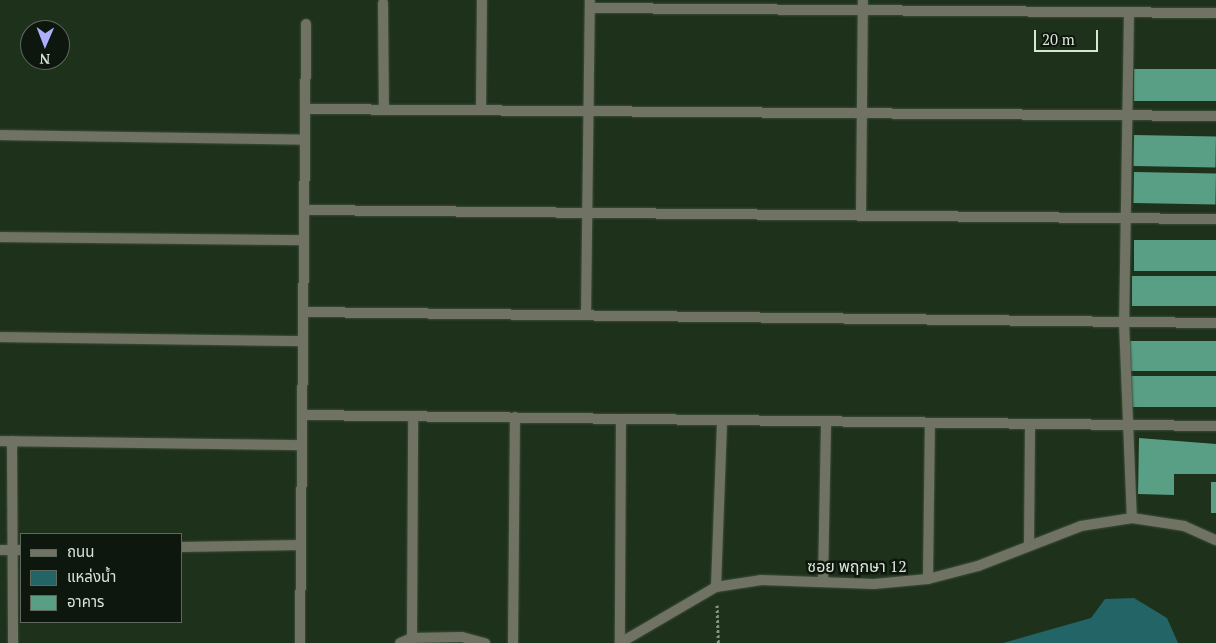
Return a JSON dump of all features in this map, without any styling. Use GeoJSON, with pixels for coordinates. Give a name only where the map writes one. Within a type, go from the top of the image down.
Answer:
{"type":"FeatureCollection","features":[{"type":"Feature","properties":{"kind":"street"},"geometry":{"type":"LineString","coordinates":[[481,110],[482,0]]}},
{"type":"Feature","properties":{"kind":"street"},"geometry":{"type":"LineString","coordinates":[[383,3],[384,109]]}},
{"type":"Feature","properties":{"kind":"street"},"geometry":{"type":"LineString","coordinates":[[586,315],[590,212],[590,4],[863,5],[1129,12],[1216,12]]}},
{"type":"Feature","properties":{"kind":"street"},"geometry":{"type":"LineString","coordinates":[[860,216],[863,5]]}},
{"type":"Feature","properties":{"kind":"street"},"geometry":{"type":"LineString","coordinates":[[1129,12],[1124,322],[1132,518]]}},
{"type":"Feature","properties":{"kind":"street"},"geometry":{"type":"LineString","coordinates":[[300,643],[306,24]]}},
{"type":"Feature","properties":{"kind":"street"},"geometry":{"type":"LineString","coordinates":[[305,109],[1216,116]]}},
{"type":"Feature","properties":{"kind":"street"},"geometry":{"type":"LineString","coordinates":[[0,135],[305,140]]}},
{"type":"Feature","properties":{"kind":"street"},"geometry":{"type":"LineString","coordinates":[[304,210],[1216,219]]}},
{"type":"Feature","properties":{"kind":"street"},"geometry":{"type":"LineString","coordinates":[[0,237],[304,240]]}},
{"type":"Feature","properties":{"kind":"street"},"geometry":{"type":"LineString","coordinates":[[303,312],[1216,323]]}},
{"type":"Feature","properties":{"kind":"street"},"geometry":{"type":"LineString","coordinates":[[0,337],[303,341]]}},
{"type":"Feature","properties":{"kind":"street"},"geometry":{"type":"LineString","coordinates":[[302,415],[1216,426]]}},
{"type":"Feature","properties":{"kind":"street"},"geometry":{"type":"LineString","coordinates":[[412,416],[412,638]]}},
{"type":"Feature","properties":{"kind":"street"},"geometry":{"type":"LineString","coordinates":[[513,643],[516,418]]}},
{"type":"Feature","properties":{"kind":"street"},"geometry":{"type":"LineString","coordinates":[[620,419],[620,643]]}},
{"type":"Feature","properties":{"kind":"street"},"geometry":{"type":"LineString","coordinates":[[716,587],[722,420]]}},
{"type":"Feature","properties":{"kind":"street"},"geometry":{"type":"LineString","coordinates":[[823,582],[826,422]]}},
{"type":"Feature","properties":{"kind":"street"},"geometry":{"type":"LineString","coordinates":[[928,579],[930,423]]}},
{"type":"Feature","properties":{"kind":"street"},"geometry":{"type":"LineString","coordinates":[[1029,544],[1030,424]]}},
{"type":"Feature","properties":{"kind":"street"},"geometry":{"type":"LineString","coordinates":[[0,441],[302,445]]}},
{"type":"Feature","properties":{"kind":"street"},"geometry":{"type":"LineString","coordinates":[[12,441],[11,550],[13,643]]}},
{"type":"Feature","properties":{"kind":"street","name":"ซอย พฤกษา 12"},"geometry":{"type":"LineString","coordinates":[[620,643],[716,587],[761,580],[823,582],[928,579],[978,566],[1029,544],[1081,526],[1132,518],[1184,526],[1216,540]]}},
{"type":"Feature","properties":{"kind":"street"},"geometry":{"type":"LineString","coordinates":[[182,547],[301,545]]}},
{"type":"Feature","properties":{"kind":"street"},"geometry":{"type":"LineString","coordinates":[[400,643],[412,638],[462,638],[485,643]]}},
{"type":"Feature","properties":{"kind":"path"},"geometry":{"type":"LineString","coordinates":[[716,587],[718,643]]}},
{"type":"Feature","properties":{"kind":"water"},"geometry":{"type":"Polygon","coordinates":[[[1134,598],[1167,618],[1178,643],[1003,643],[1091,618],[1105,599],[1134,598]]]}},
{"type":"Feature","properties":{"kind":"building"},"geometry":{"type":"Polygon","coordinates":[[[1134,69],[1216,69],[1216,101],[1134,101],[1134,69]]]}},
{"type":"Feature","properties":{"kind":"building"},"geometry":{"type":"Polygon","coordinates":[[[1134,135],[1216,136],[1215,167],[1133,166],[1134,135]]]}},
{"type":"Feature","properties":{"kind":"building"},"geometry":{"type":"Polygon","coordinates":[[[1134,172],[1216,173],[1215,204],[1133,203],[1134,172]]]}},
{"type":"Feature","properties":{"kind":"building"},"geometry":{"type":"Polygon","coordinates":[[[1134,240],[1216,240],[1216,271],[1134,271],[1134,240]]]}},
{"type":"Feature","properties":{"kind":"building"},"geometry":{"type":"Polygon","coordinates":[[[1132,276],[1216,276],[1216,306],[1132,306],[1132,276]]]}},
{"type":"Feature","properties":{"kind":"building"},"geometry":{"type":"Polygon","coordinates":[[[1130,341],[1216,341],[1216,371],[1130,371],[1130,341]]]}},
{"type":"Feature","properties":{"kind":"building"},"geometry":{"type":"Polygon","coordinates":[[[1131,376],[1216,376],[1216,407],[1131,407],[1131,376]]]}},
{"type":"Feature","properties":{"kind":"building"},"geometry":{"type":"Polygon","coordinates":[[[1139,438],[1216,444],[1216,474],[1174,474],[1174,495],[1138,494],[1139,438]]]}},
{"type":"Feature","properties":{"kind":"building"},"geometry":{"type":"Polygon","coordinates":[[[1211,482],[1216,482],[1216,513],[1211,513],[1211,482]]]}}]}
